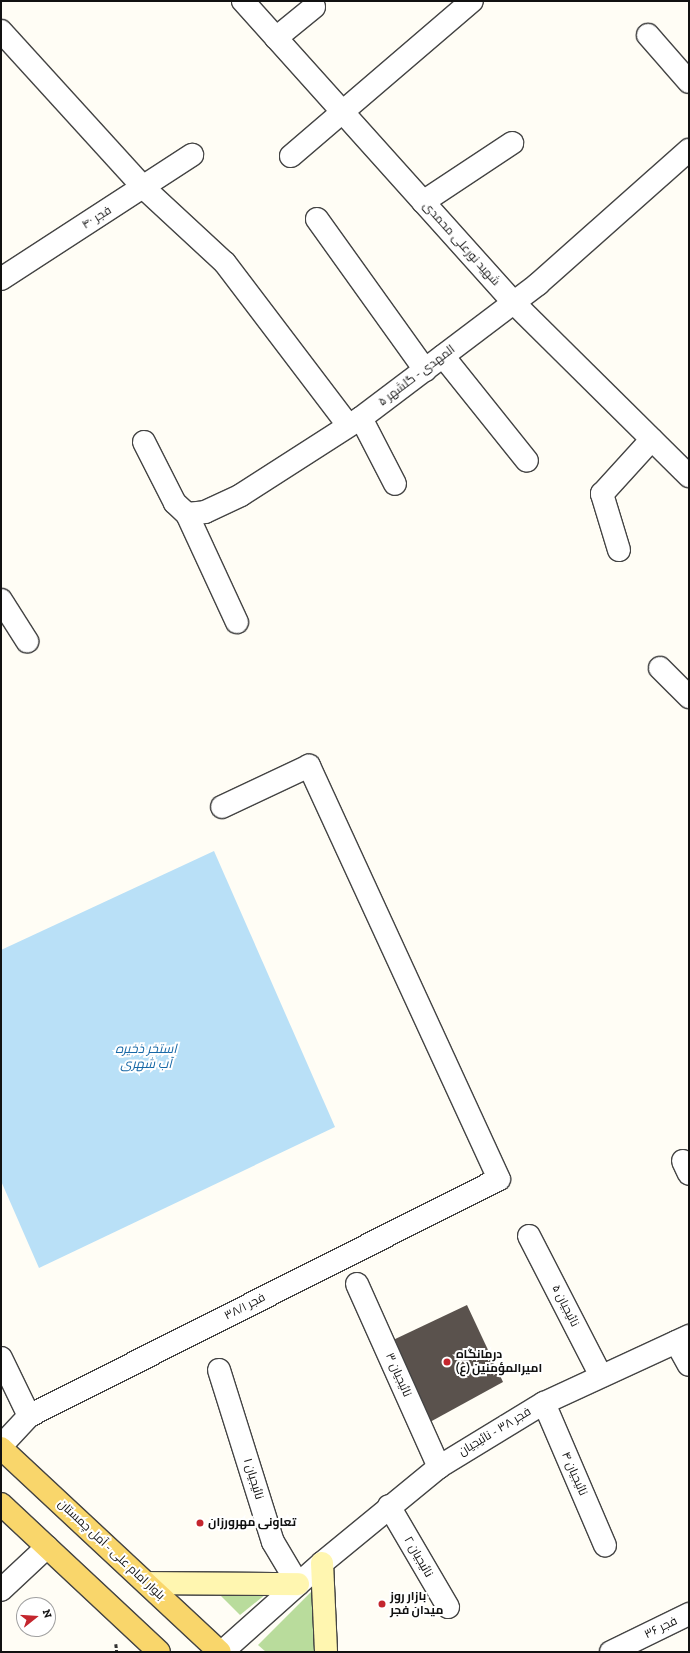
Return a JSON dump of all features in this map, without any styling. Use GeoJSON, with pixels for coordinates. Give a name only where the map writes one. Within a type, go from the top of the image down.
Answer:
{"type":"FeatureCollection","features":[{"type":"Feature","properties":{"kind":"main road","name":"بلوار امام علی - آمل چمستان"},"geometry":{"type":"LineString","coordinates":[[1,1447],[221,1652]]}},
{"type":"Feature","properties":{"kind":"main road"},"geometry":{"type":"LineString","coordinates":[[1,1504],[157,1650]]}},
{"type":"Feature","properties":{"kind":"main road"},"geometry":{"type":"LineString","coordinates":[[322,1563],[326,1652]]}},
{"type":"Feature","properties":{"kind":"main road"},"geometry":{"type":"LineString","coordinates":[[147,1583],[298,1584]]}},
{"type":"Feature","properties":{"kind":"street","name":"شهید نورعلی محمدی"},"geometry":{"type":"LineString","coordinates":[[243,1],[514,303],[689,476]]}},
{"type":"Feature","properties":{"kind":"street"},"geometry":{"type":"LineString","coordinates":[[291,156],[472,1]]}},
{"type":"Feature","properties":{"kind":"street"},"geometry":{"type":"LineString","coordinates":[[276,38],[314,7]]}},
{"type":"Feature","properties":{"kind":"street"},"geometry":{"type":"LineString","coordinates":[[1,31],[144,188],[225,263],[355,422],[395,484]]}},
{"type":"Feature","properties":{"kind":"street"},"geometry":{"type":"LineString","coordinates":[[648,35],[689,82]]}},
{"type":"Feature","properties":{"kind":"street"},"geometry":{"type":"LineString","coordinates":[[423,202],[512,143]]}},
{"type":"Feature","properties":{"kind":"street","name":"المهدی - گلشهر ۵"},"geometry":{"type":"LineString","coordinates":[[187,514],[205,512],[241,495],[355,422],[514,303],[689,150]]}},
{"type":"Feature","properties":{"kind":"street","name":"فجر ۴۰"},"geometry":{"type":"LineString","coordinates":[[1,279],[144,188],[192,155]]}},
{"type":"Feature","properties":{"kind":"street"},"geometry":{"type":"LineString","coordinates":[[317,219],[424,370]]}},
{"type":"Feature","properties":{"kind":"street"},"geometry":{"type":"LineString","coordinates":[[443,356],[527,461]]}},
{"type":"Feature","properties":{"kind":"street"},"geometry":{"type":"LineString","coordinates":[[619,550],[602,494],[652,439]]}},
{"type":"Feature","properties":{"kind":"street"},"geometry":{"type":"LineString","coordinates":[[144,442],[176,503],[187,514],[237,622]]}},
{"type":"Feature","properties":{"kind":"street"},"geometry":{"type":"LineString","coordinates":[[1,600],[27,641]]}},
{"type":"Feature","properties":{"kind":"street"},"geometry":{"type":"LineString","coordinates":[[660,668],[689,697]]}},
{"type":"Feature","properties":{"kind":"street","name":"فجر ۳۸/۱"},"geometry":{"type":"LineString","coordinates":[[1,1447],[29,1416],[499,1179],[308,766],[222,807]]}},
{"type":"Feature","properties":{"kind":"street","name":"نائیجیان ۵"},"geometry":{"type":"LineString","coordinates":[[529,1236],[601,1376]]}},
{"type":"Feature","properties":{"kind":"street","name":"نائیجیان ۳"},"geometry":{"type":"LineString","coordinates":[[357,1284],[439,1467]]}},
{"type":"Feature","properties":{"kind":"street"},"geometry":{"type":"LineString","coordinates":[[682,1339],[689,1365]]}},
{"type":"Feature","properties":{"kind":"street","name":"فجر ۳۸ - نائیجیان"},"geometry":{"type":"LineString","coordinates":[[221,1652],[389,1506],[439,1467],[544,1403],[682,1339]]}},
{"type":"Feature","properties":{"kind":"street"},"geometry":{"type":"LineString","coordinates":[[1,1358],[29,1416]]}},
{"type":"Feature","properties":{"kind":"street","name":"نائیجیان ۱"},"geometry":{"type":"LineString","coordinates":[[219,1370],[273,1542],[298,1584]]}},
{"type":"Feature","properties":{"kind":"street","name":"نائیجیان ۴"},"geometry":{"type":"LineString","coordinates":[[544,1403],[605,1545]]}},
{"type":"Feature","properties":{"kind":"street","name":"نائیجیان ۲"},"geometry":{"type":"LineString","coordinates":[[389,1506],[448,1607]]}},
{"type":"Feature","properties":{"kind":"street"},"geometry":{"type":"LineString","coordinates":[[1,1590],[47,1547]]}},
{"type":"Feature","properties":{"kind":"street","name":"فجر ۳۶"},"geometry":{"type":"LineString","coordinates":[[611,1652],[689,1614]]}},
{"type":"Feature","properties":{"kind":"green space"},"geometry":{"type":"Polygon","coordinates":[[[314,1589],[319,1652],[266,1652],[258,1645],[314,1589]]]}},
{"type":"Feature","properties":{"kind":"green space"},"geometry":{"type":"Polygon","coordinates":[[[215,1590],[271,1590],[240,1615],[215,1590]]]}},
{"type":"Feature","properties":{"kind":"water","name":"استخر ذخیره آب شهری"},"geometry":{"type":"Polygon","coordinates":[[[214,851],[335,1127],[39,1268],[1,1181],[1,950],[214,851]]]}},
{"type":"Feature","properties":{"kind":"building","name":"درمانگاه امیرالمؤمنین (ع)"},"geometry":{"type":"Polygon","coordinates":[[[467,1305],[503,1382],[430,1422],[391,1341],[467,1305]]]}},
{"type":"Feature","properties":{"kind":"place","name":"درمانگاه امیرالمؤمنین (ع)"},"geometry":{"type":"Point","coordinates":[447,1362]}},
{"type":"Feature","properties":{"kind":"place","name":"تعاونی مهرورزان"},"geometry":{"type":"Point","coordinates":[200,1523]}},
{"type":"Feature","properties":{"kind":"place","name":"بازار روز میدان فجر"},"geometry":{"type":"Point","coordinates":[382,1604]}}]}
